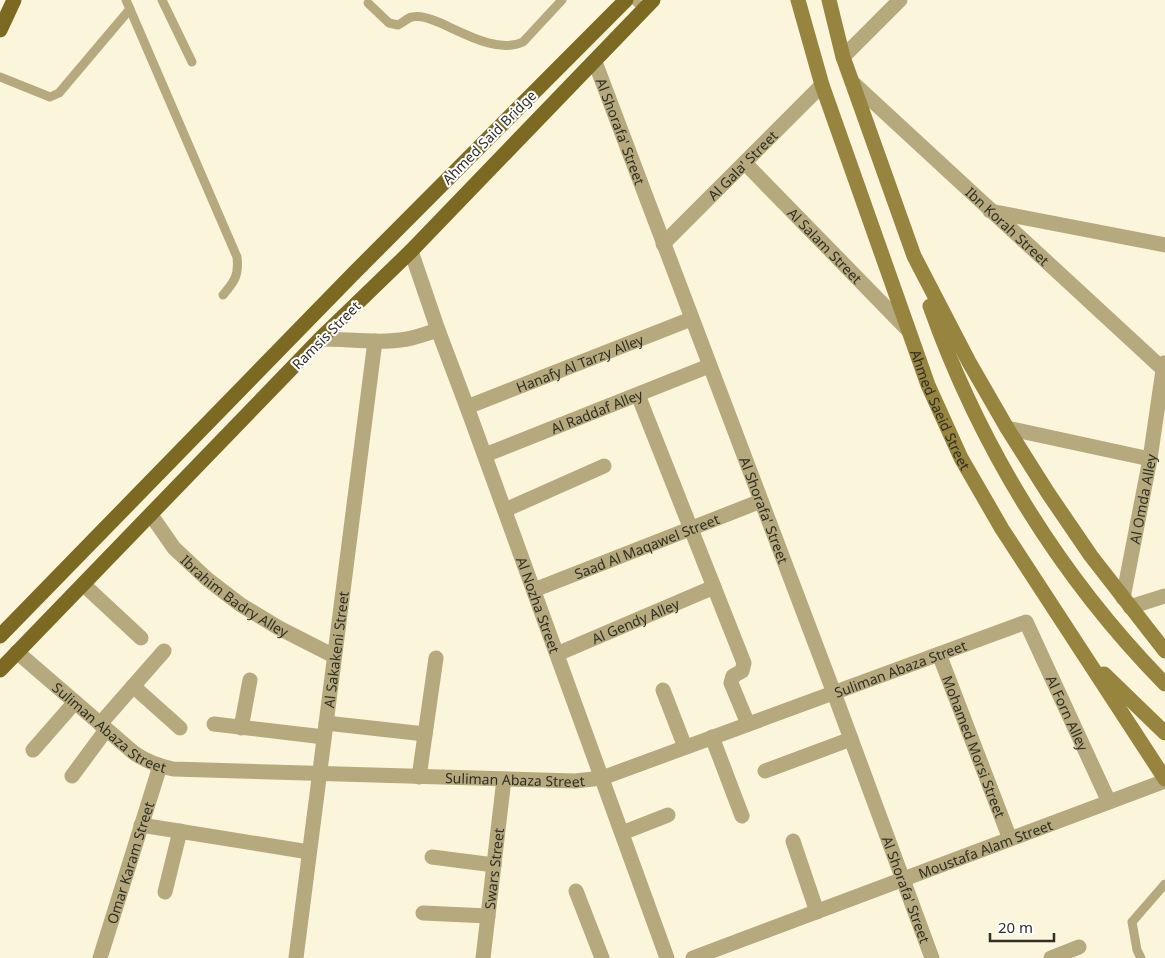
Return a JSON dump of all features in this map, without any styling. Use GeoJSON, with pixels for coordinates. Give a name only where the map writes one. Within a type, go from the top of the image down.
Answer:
{"type":"FeatureCollection","features":[{"type":"Feature","properties":{"kind":"main road"},"geometry":{"type":"LineString","coordinates":[[0,30],[14,0]]}},
{"type":"Feature","properties":{"kind":"main road","name":"Ahmed Said Bridge"},"geometry":{"type":"LineString","coordinates":[[353,274],[626,0]]}},
{"type":"Feature","properties":{"kind":"main road","name":"Ahmed Saeid Street"},"geometry":{"type":"LineString","coordinates":[[798,0],[822,85],[906,328],[943,422],[981,494],[1165,780]]}},
{"type":"Feature","properties":{"kind":"main road"},"geometry":{"type":"LineString","coordinates":[[829,0],[843,57],[931,308],[954,368],[973,409],[1025,506],[1084,592],[1116,631],[1165,684]]}},
{"type":"Feature","properties":{"kind":"main road","name":"Ramsis Street"},"geometry":{"type":"LineString","coordinates":[[0,670],[320,339],[411,251],[595,62],[644,3]]}},
{"type":"Feature","properties":{"kind":"main road"},"geometry":{"type":"LineString","coordinates":[[914,256],[969,362],[1007,428],[1053,501],[1126,602],[1165,651]]}},
{"type":"Feature","properties":{"kind":"main road","name":"Ramsis Street"},"geometry":{"type":"LineString","coordinates":[[0,636],[353,274]]}},
{"type":"Feature","properties":{"kind":"main road"},"geometry":{"type":"LineString","coordinates":[[50,585],[67,602]]}},
{"type":"Feature","properties":{"kind":"main road"},"geometry":{"type":"LineString","coordinates":[[1084,656],[1165,733]]}},
{"type":"Feature","properties":{"kind":"street"},"geometry":{"type":"LineString","coordinates":[[843,57],[900,0]]}},
{"type":"Feature","properties":{"kind":"street","name":"Al Shorafa' Street"},"geometry":{"type":"LineString","coordinates":[[595,62],[834,693],[932,958]]}},
{"type":"Feature","properties":{"kind":"street","name":"Ibn Korah Street"},"geometry":{"type":"LineString","coordinates":[[852,82],[990,211],[1164,366]]}},
{"type":"Feature","properties":{"kind":"street","name":"Al Gala' Street"},"geometry":{"type":"LineString","coordinates":[[663,244],[822,85]]}},
{"type":"Feature","properties":{"kind":"street","name":"Al Salam Street"},"geometry":{"type":"LineString","coordinates":[[745,164],[906,328]]}},
{"type":"Feature","properties":{"kind":"street"},"geometry":{"type":"LineString","coordinates":[[990,211],[1165,245]]}},
{"type":"Feature","properties":{"kind":"street","name":"Al Nozha Street"},"geometry":{"type":"LineString","coordinates":[[411,251],[438,330],[468,407],[667,958]]}},
{"type":"Feature","properties":{"kind":"street","name":"Hanafy Al Tarzy Alley"},"geometry":{"type":"LineString","coordinates":[[468,407],[691,319]]}},
{"type":"Feature","properties":{"kind":"street"},"geometry":{"type":"LineString","coordinates":[[320,339],[375,341],[407,339],[438,330]]}},
{"type":"Feature","properties":{"kind":"street","name":"Al Sakakeni Street"},"geometry":{"type":"LineString","coordinates":[[296,958],[375,341]]}},
{"type":"Feature","properties":{"kind":"street","name":"Al Raddaf Alley"},"geometry":{"type":"LineString","coordinates":[[485,455],[710,366]]}},
{"type":"Feature","properties":{"kind":"street","name":"Al Omda Alley"},"geometry":{"type":"LineString","coordinates":[[1126,602],[1164,366]]}},
{"type":"Feature","properties":{"kind":"street"},"geometry":{"type":"LineString","coordinates":[[638,394],[744,663],[742,671],[733,676],[731,683],[748,724]]}},
{"type":"Feature","properties":{"kind":"street"},"geometry":{"type":"LineString","coordinates":[[1007,428],[1150,459]]}},
{"type":"Feature","properties":{"kind":"street"},"geometry":{"type":"LineString","coordinates":[[505,510],[604,466]]}},
{"type":"Feature","properties":{"kind":"street","name":"Saad Al Maqawel Street"},"geometry":{"type":"LineString","coordinates":[[534,590],[761,501]]}},
{"type":"Feature","properties":{"kind":"street","name":"Ibrahim Badry Alley"},"geometry":{"type":"LineString","coordinates":[[151,515],[174,548],[206,579],[241,605],[279,628],[334,656]]}},
{"type":"Feature","properties":{"kind":"street"},"geometry":{"type":"LineString","coordinates":[[84,585],[141,638]]}},
{"type":"Feature","properties":{"kind":"street","name":"Al Gendy Alley"},"geometry":{"type":"LineString","coordinates":[[557,654],[714,587]]}},
{"type":"Feature","properties":{"kind":"street"},"geometry":{"type":"LineString","coordinates":[[1126,602],[1165,596]]}},
{"type":"Feature","properties":{"kind":"street","name":"Suliman Abaza Street"},"geometry":{"type":"LineString","coordinates":[[17,652],[134,753],[146,761],[172,769],[575,781],[602,778],[1026,622]]}},
{"type":"Feature","properties":{"kind":"street","name":"Al Forn Alley"},"geometry":{"type":"LineString","coordinates":[[1026,622],[1109,802]]}},
{"type":"Feature","properties":{"kind":"street"},"geometry":{"type":"LineString","coordinates":[[72,776],[103,727],[133,686],[164,651]]}},
{"type":"Feature","properties":{"kind":"street","name":"Mohamed Morsi Street"},"geometry":{"type":"LineString","coordinates":[[939,654],[1010,839]]}},
{"type":"Feature","properties":{"kind":"street"},"geometry":{"type":"LineString","coordinates":[[419,776],[436,658]]}},
{"type":"Feature","properties":{"kind":"street"},"geometry":{"type":"LineString","coordinates":[[241,728],[250,680]]}},
{"type":"Feature","properties":{"kind":"street"},"geometry":{"type":"LineString","coordinates":[[133,686],[180,728]]}},
{"type":"Feature","properties":{"kind":"street"},"geometry":{"type":"LineString","coordinates":[[663,690],[685,747]]}},
{"type":"Feature","properties":{"kind":"street"},"geometry":{"type":"LineString","coordinates":[[33,750],[75,702]]}},
{"type":"Feature","properties":{"kind":"street"},"geometry":{"type":"LineString","coordinates":[[214,724],[241,728],[425,734]]}},
{"type":"Feature","properties":{"kind":"street"},"geometry":{"type":"LineString","coordinates":[[712,737],[742,816]]}},
{"type":"Feature","properties":{"kind":"street"},"geometry":{"type":"LineString","coordinates":[[765,771],[851,739]]}},
{"type":"Feature","properties":{"kind":"street","name":"Omar Karam Street"},"geometry":{"type":"LineString","coordinates":[[100,958],[160,766]]}},
{"type":"Feature","properties":{"kind":"street","name":"Swars Street"},"geometry":{"type":"LineString","coordinates":[[483,958],[504,779]]}},
{"type":"Feature","properties":{"kind":"street","name":"Moustafa Alam Street"},"geometry":{"type":"LineString","coordinates":[[693,958],[1165,780]]}},
{"type":"Feature","properties":{"kind":"street"},"geometry":{"type":"LineString","coordinates":[[622,833],[668,815]]}},
{"type":"Feature","properties":{"kind":"street"},"geometry":{"type":"LineString","coordinates":[[142,824],[309,852]]}},
{"type":"Feature","properties":{"kind":"street"},"geometry":{"type":"LineString","coordinates":[[165,892],[180,831]]}},
{"type":"Feature","properties":{"kind":"street"},"geometry":{"type":"LineString","coordinates":[[793,841],[817,912]]}},
{"type":"Feature","properties":{"kind":"street"},"geometry":{"type":"LineString","coordinates":[[432,857],[494,865]]}},
{"type":"Feature","properties":{"kind":"street"},"geometry":{"type":"LineString","coordinates":[[576,891],[602,958]]}},
{"type":"Feature","properties":{"kind":"street"},"geometry":{"type":"LineString","coordinates":[[423,912],[488,916]]}},
{"type":"Feature","properties":{"kind":"street"},"geometry":{"type":"LineString","coordinates":[[1051,958],[1079,947]]}},
{"type":"Feature","properties":{"kind":"lane"},"geometry":{"type":"LineString","coordinates":[[126,0],[236,257],[238,271],[232,285],[223,295]]}},
{"type":"Feature","properties":{"kind":"lane"},"geometry":{"type":"LineString","coordinates":[[162,0],[192,62]]}},
{"type":"Feature","properties":{"kind":"lane"},"geometry":{"type":"LineString","coordinates":[[368,2],[389,23],[398,25],[412,16],[429,18],[492,44],[506,47],[516,46],[523,42],[562,0]]}},
{"type":"Feature","properties":{"kind":"lane"},"geometry":{"type":"LineString","coordinates":[[0,77],[50,97],[59,93],[130,9]]}},
{"type":"Feature","properties":{"kind":"lane"},"geometry":{"type":"LineString","coordinates":[[1141,958],[1137,950],[1132,922],[1165,884]]}}]}
